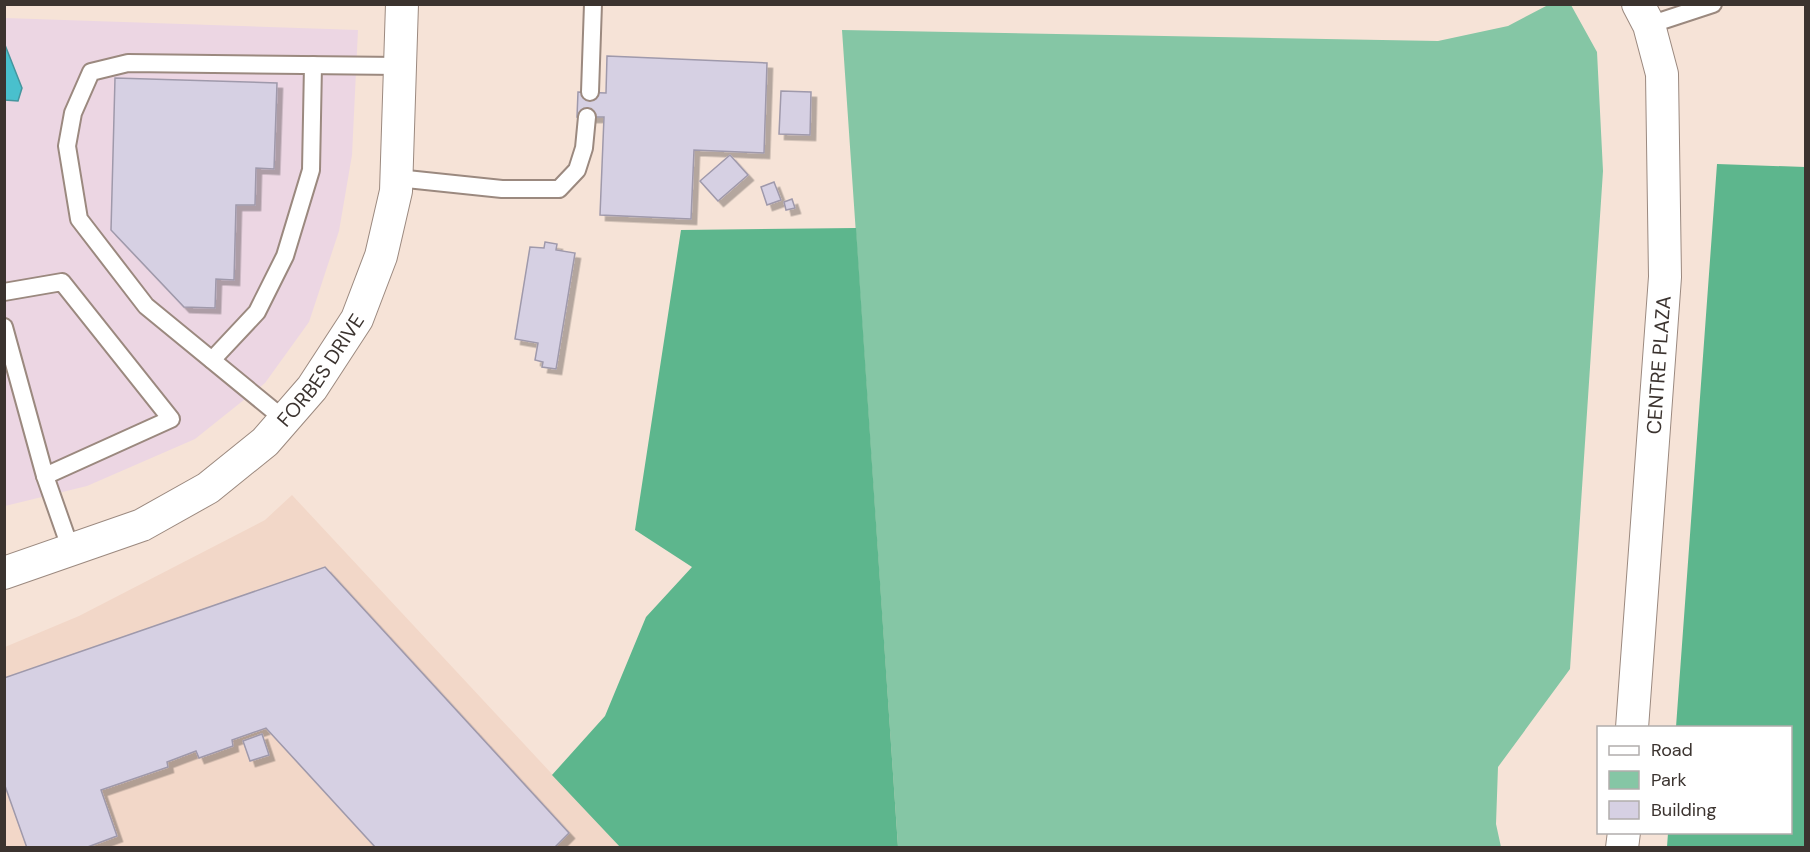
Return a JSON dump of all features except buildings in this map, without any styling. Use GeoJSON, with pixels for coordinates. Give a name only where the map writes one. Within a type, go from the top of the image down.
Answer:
{"type":"FeatureCollection","features":[{"type":"Feature","properties":{"kind":"street","name":"FORBES DRIVE"},"geometry":{"type":"LineString","coordinates":[[4,573],[142,525],[208,488],[265,442],[312,388],[357,319],[381,256],[396,191],[402,4]]}},
{"type":"Feature","properties":{"kind":"street","name":"CENTRE PLAZA"},"geometry":{"type":"LineString","coordinates":[[1632,726],[1665,277],[1662,74],[1643,15]]}},
{"type":"Feature","properties":{"kind":"lane"},"geometry":{"type":"LineString","coordinates":[[590,92],[592,4]]}},
{"type":"Feature","properties":{"kind":"lane"},"geometry":{"type":"LineString","coordinates":[[1643,15],[1713,4]]}},
{"type":"Feature","properties":{"kind":"lane"},"geometry":{"type":"LineString","coordinates":[[285,420],[146,306],[79,219],[67,146],[73,113],[91,72],[128,63],[400,66]]}},
{"type":"Feature","properties":{"kind":"lane"},"geometry":{"type":"LineString","coordinates":[[213,360],[257,312],[285,256],[311,170],[313,65]]}},
{"type":"Feature","properties":{"kind":"lane"},"geometry":{"type":"LineString","coordinates":[[397,178],[502,189],[559,189],[578,170],[584,148],[587,117]]}},
{"type":"Feature","properties":{"kind":"lane"},"geometry":{"type":"LineString","coordinates":[[4,292],[62,282],[171,419],[45,476]]}},
{"type":"Feature","properties":{"kind":"lane"},"geometry":{"type":"LineString","coordinates":[[4,327],[45,476],[71,550]]}},
{"type":"Feature","properties":{"kind":"shaded area"},"geometry":{"type":"Polygon","coordinates":[[[5,18],[358,30],[352,155],[339,231],[309,322],[265,383],[195,439],[87,486],[5,506],[5,18]]]}},
{"type":"Feature","properties":{"kind":"shaded area"},"geometry":{"type":"Polygon","coordinates":[[[292,495],[620,847],[5,848],[5,647],[79,616],[265,520],[292,495]]]}},
{"type":"Feature","properties":{"kind":"green space"},"geometry":{"type":"Polygon","coordinates":[[[1548,5],[1571,5],[1597,52],[1603,171],[1570,669],[1498,767],[1496,824],[1501,847],[898,847],[842,30],[1438,41],[1508,26],[1548,5]]]}},
{"type":"Feature","properties":{"kind":"green space"},"geometry":{"type":"Polygon","coordinates":[[[1717,164],[1805,167],[1805,847],[1667,847],[1668,834],[1792,834],[1792,726],[1676,726],[1717,164]]]}},
{"type":"Feature","properties":{"kind":"green space"},"geometry":{"type":"Polygon","coordinates":[[[856,228],[898,847],[620,847],[552,775],[605,716],[646,617],[692,567],[635,530],[681,230],[856,228]]]}},
{"type":"Feature","properties":{"kind":"water"},"geometry":{"type":"Polygon","coordinates":[[[5,45],[22,88],[18,101],[5,100],[5,45]]]}}]}
